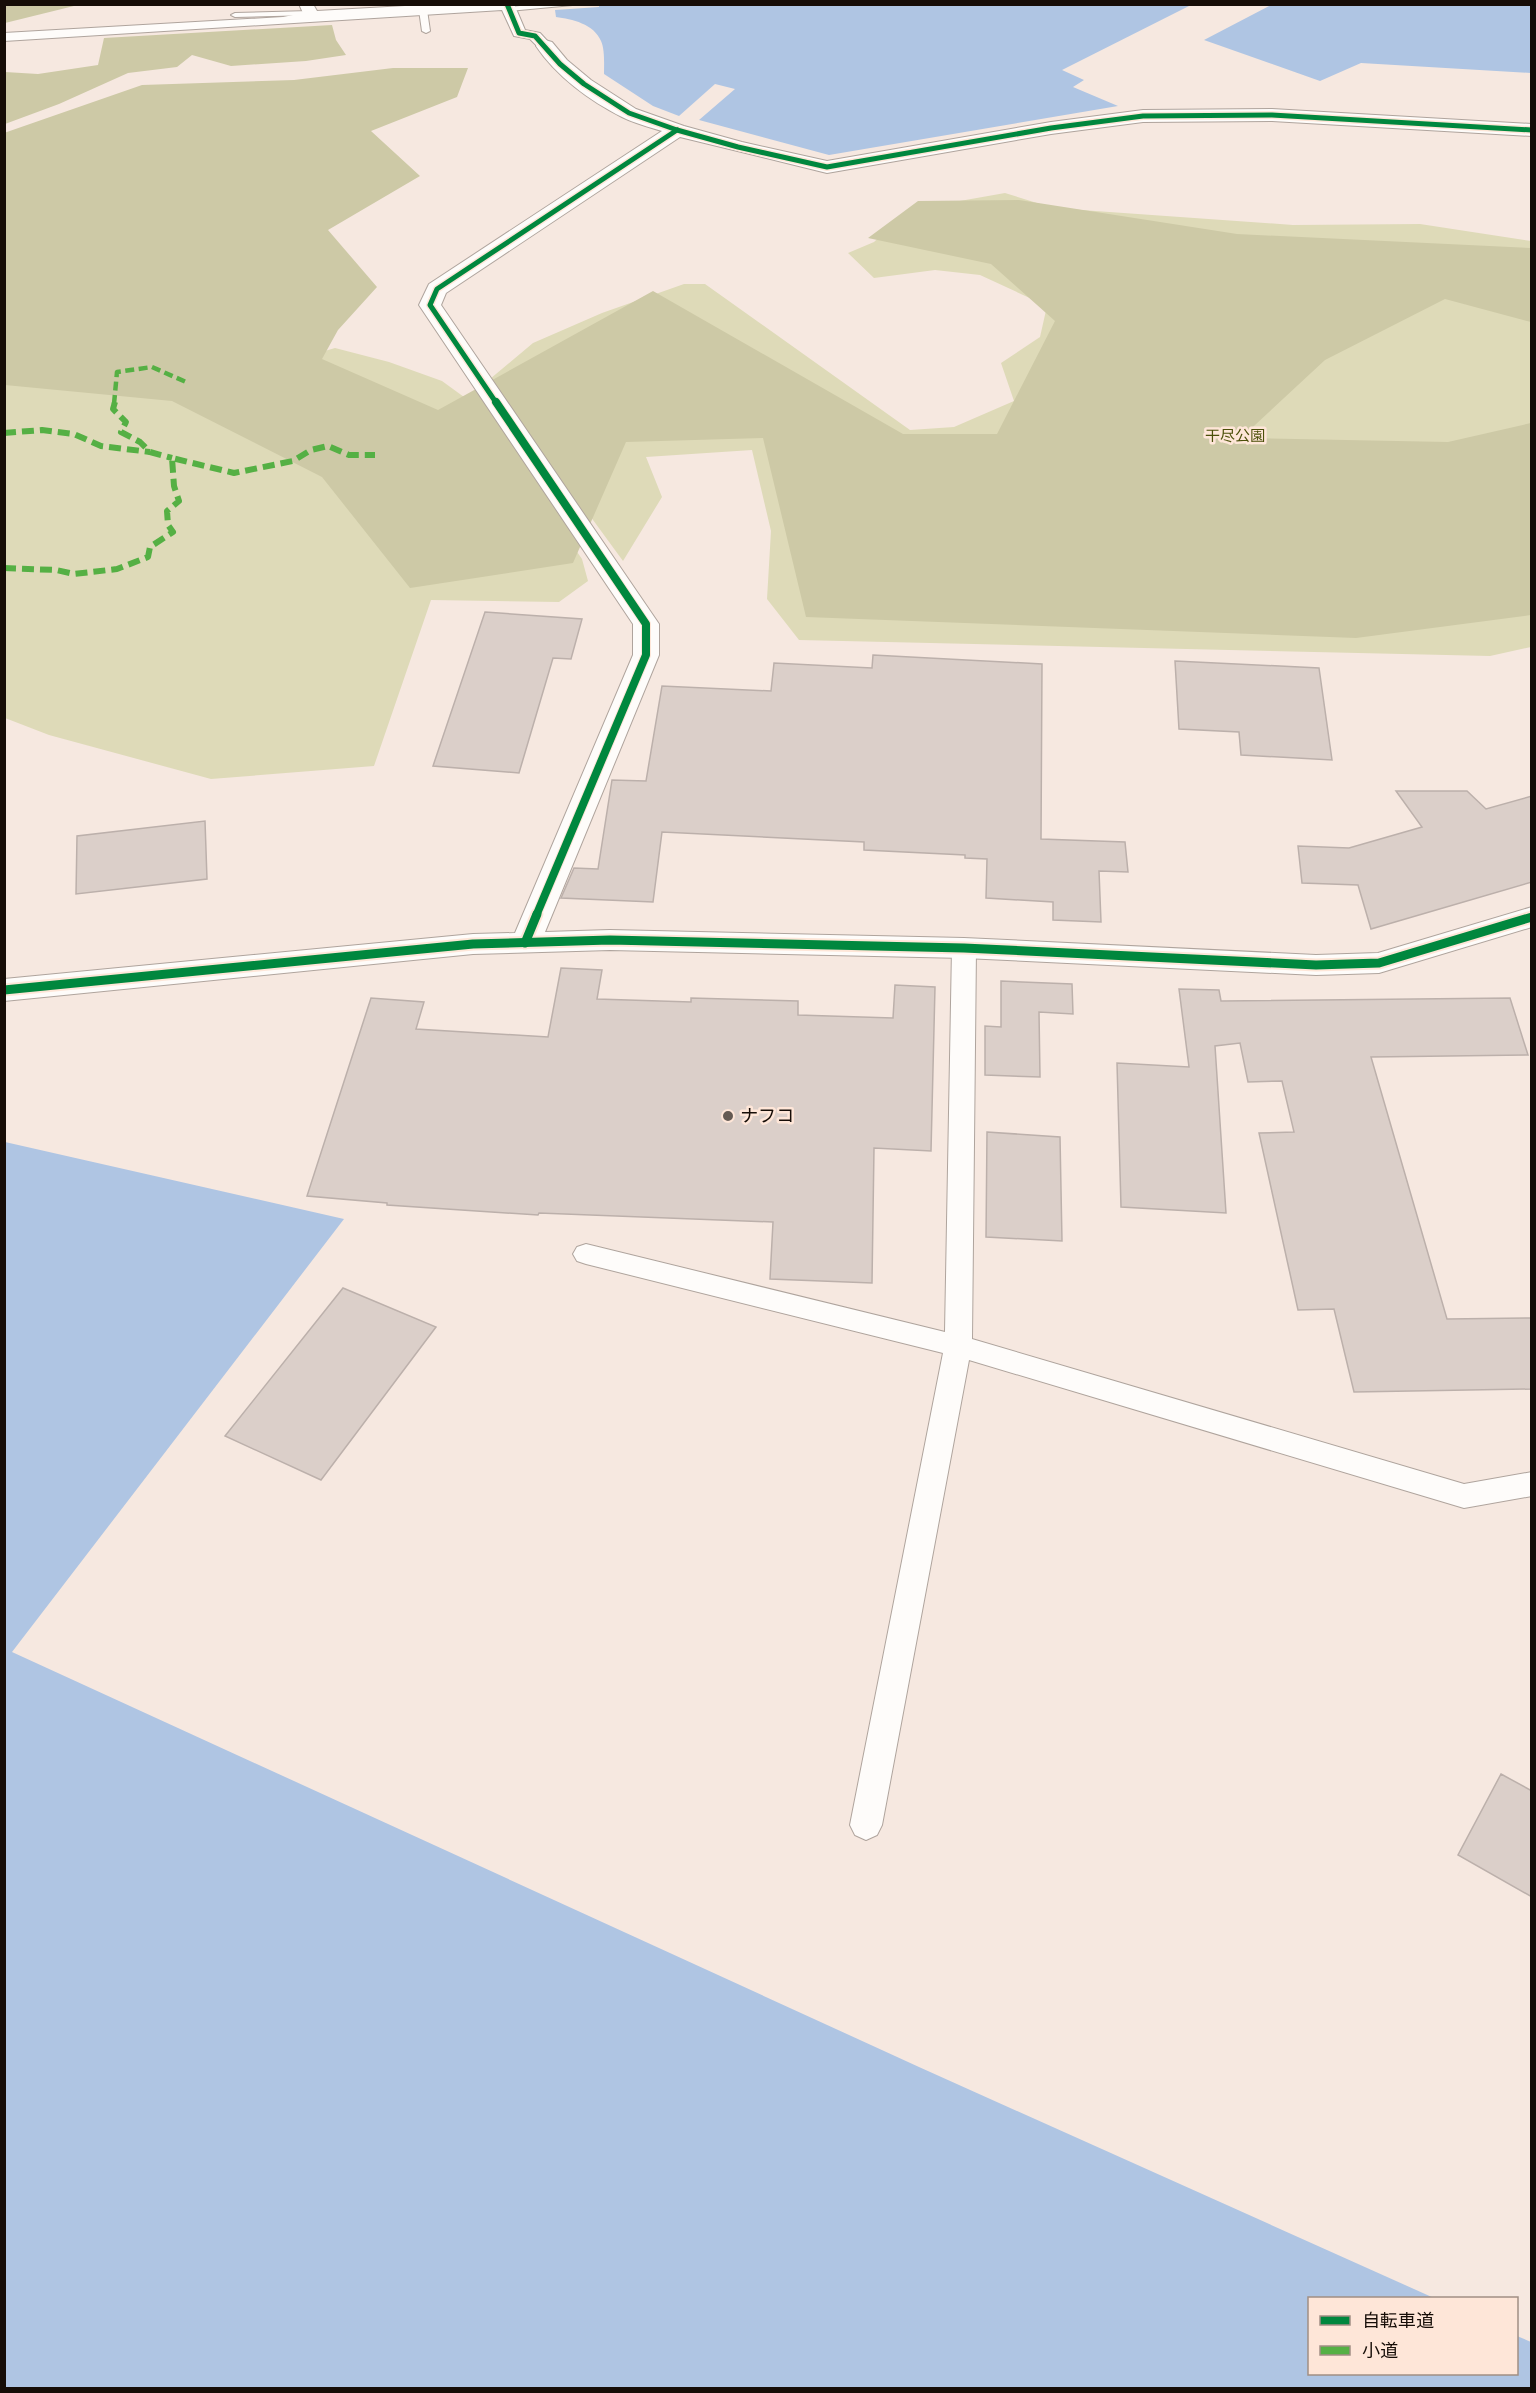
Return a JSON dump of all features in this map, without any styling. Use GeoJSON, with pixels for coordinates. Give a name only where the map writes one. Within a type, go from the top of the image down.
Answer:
{"type":"FeatureCollection","features":[{"type":"Feature","properties":{"kind":"street"},"geometry":{"type":"LineString","coordinates":[[4,37],[283,21],[309,11],[423,10],[507,6],[519,33],[535,36],[560,64],[584,84],[629,113],[676,130],[796,162],[827,167],[1051,128],[1143,116],[1272,115],[1532,130]]}},
{"type":"Feature","properties":{"kind":"street"},"geometry":{"type":"LineString","coordinates":[[525,943],[646,655],[646,624],[430,305],[437,289],[676,130]]}},
{"type":"Feature","properties":{"kind":"street"},"geometry":{"type":"LineString","coordinates":[[4,990],[473,944],[610,940],[964,948],[1316,965],[1379,963],[1532,917]]}},
{"type":"Feature","properties":{"kind":"street"},"geometry":{"type":"LineString","coordinates":[[866,1825],[958,1346],[964,948]]}},
{"type":"Feature","properties":{"kind":"street"},"geometry":{"type":"LineString","coordinates":[[586,1254],[958,1346],[1464,1496],[1532,1484]]}},
{"type":"Feature","properties":{"kind":"lane"},"geometry":{"type":"LineString","coordinates":[[507,6],[580,4]]}},
{"type":"Feature","properties":{"kind":"lane"},"geometry":{"type":"LineString","coordinates":[[423,10],[426,31]]}},
{"type":"Feature","properties":{"kind":"lane"},"geometry":{"type":"LineString","coordinates":[[235,15],[309,11]]}},
{"type":"Feature","properties":{"kind":"green space"},"geometry":{"type":"Polygon","coordinates":[[[5,4],[78,4],[78,5],[5,23],[5,4]]]}},
{"type":"Feature","properties":{"kind":"green space"},"geometry":{"type":"Polygon","coordinates":[[[332,25],[336,40],[346,55],[306,61],[231,66],[192,55],[177,67],[128,73],[59,104],[5,124],[5,72],[38,74],[98,65],[104,38],[332,25]]]}},
{"type":"Feature","properties":{"kind":"green space","name":"干尽公園"},"geometry":{"type":"Polygon","coordinates":[[[393,68],[468,68],[457,97],[371,131],[420,176],[328,230],[377,287],[338,330],[322,359],[438,410],[653,291],[903,434],[997,434],[1055,321],[991,264],[868,238],[918,201],[1019,200],[1237,234],[1531,248],[1531,322],[1445,299],[1325,360],[1241,438],[1448,442],[1531,423],[1531,615],[1356,638],[806,617],[763,438],[626,442],[573,563],[410,588],[322,477],[172,401],[5,385],[4,133],[142,85],[294,80],[393,68]]]}},
{"type":"Feature","properties":{"kind":"green space","name":"干尽公園"},"geometry":{"type":"Polygon","coordinates":[[[1005,193],[1053,208],[1293,225],[1420,224],[1531,241],[1531,647],[1490,656],[799,640],[767,599],[771,531],[752,450],[646,457],[662,497],[623,561],[490,379],[533,343],[602,313],[684,284],[705,284],[910,430],[954,427],[1014,401],[1001,363],[1040,337],[1047,306],[980,275],[935,270],[874,278],[848,253],[874,242],[909,210],[1005,193]]]}},
{"type":"Feature","properties":{"kind":"green space"},"geometry":{"type":"Polygon","coordinates":[[[4,345],[281,364],[335,348],[389,362],[442,381],[475,405],[582,559],[588,581],[559,602],[431,600],[374,766],[211,779],[49,735],[5,718],[4,345]]]}},
{"type":"Feature","properties":{"kind":"water"},"geometry":{"type":"Polygon","coordinates":[[[599,4],[1191,5],[1062,70],[1084,80],[1073,87],[1118,106],[829,155],[699,120],[735,89],[715,84],[679,116],[653,106],[604,74],[603,49],[598,35],[582,23],[556,17],[555,10],[599,7],[599,4]]]}},
{"type":"Feature","properties":{"kind":"water"},"geometry":{"type":"Polygon","coordinates":[[[1273,4],[1531,5],[1531,73],[1361,63],[1320,81],[1204,40],[1273,4]]]}},
{"type":"Feature","properties":{"kind":"water"},"geometry":{"type":"Polygon","coordinates":[[[5,1142],[344,1219],[12,1652],[919,2067],[1432,2297],[1308,2297],[1308,2375],[1518,2375],[1518,2336],[1531,2342],[1531,2388],[5,2388],[5,1142]]]}},
{"type":"Feature","properties":{"kind":"building"},"geometry":{"type":"Polygon","coordinates":[[[485,612],[582,619],[571,659],[553,658],[519,773],[433,766],[485,612]]]}},
{"type":"Feature","properties":{"kind":"building"},"geometry":{"type":"Polygon","coordinates":[[[873,655],[1042,664],[1041,839],[1125,842],[1128,872],[1099,871],[1101,922],[1053,920],[1053,902],[986,898],[987,859],[965,858],[965,855],[864,850],[864,842],[662,832],[653,902],[561,898],[574,868],[598,869],[612,780],[646,781],[662,686],[771,691],[774,663],[872,668],[873,655]]]}},
{"type":"Feature","properties":{"kind":"building"},"geometry":{"type":"Polygon","coordinates":[[[1175,661],[1319,668],[1332,760],[1241,755],[1239,732],[1179,729],[1175,661]]]}},
{"type":"Feature","properties":{"kind":"building"},"geometry":{"type":"Polygon","coordinates":[[[1396,791],[1467,791],[1486,809],[1532,796],[1532,882],[1371,929],[1358,885],[1302,883],[1298,846],[1349,848],[1422,827],[1396,791]]]}},
{"type":"Feature","properties":{"kind":"building"},"geometry":{"type":"Polygon","coordinates":[[[205,821],[207,879],[76,894],[77,836],[205,821]]]}},
{"type":"Feature","properties":{"kind":"building"},"geometry":{"type":"Polygon","coordinates":[[[561,968],[602,970],[597,999],[691,1002],[691,998],[798,1001],[798,1015],[893,1018],[895,985],[935,987],[931,1151],[874,1148],[872,1283],[770,1279],[773,1222],[539,1213],[538,1215],[387,1205],[387,1203],[307,1196],[371,998],[424,1002],[416,1029],[548,1037],[561,968]]]}},
{"type":"Feature","properties":{"kind":"building"},"geometry":{"type":"Polygon","coordinates":[[[1001,981],[1072,984],[1073,1014],[1039,1012],[1040,1077],[985,1075],[985,1026],[1001,1027],[1001,981]]]}},
{"type":"Feature","properties":{"kind":"building"},"geometry":{"type":"Polygon","coordinates":[[[1179,989],[1219,990],[1221,1001],[1510,998],[1528,1055],[1371,1057],[1447,1319],[1532,1318],[1532,1389],[1354,1392],[1334,1309],[1298,1310],[1259,1133],[1294,1132],[1282,1081],[1248,1082],[1240,1043],[1215,1046],[1226,1213],[1121,1207],[1117,1063],[1189,1067],[1179,989]]]}},
{"type":"Feature","properties":{"kind":"building"},"geometry":{"type":"Polygon","coordinates":[[[987,1132],[1060,1137],[1062,1241],[986,1237],[987,1132]]]}},
{"type":"Feature","properties":{"kind":"building"},"geometry":{"type":"Polygon","coordinates":[[[343,1288],[436,1327],[321,1480],[225,1436],[343,1288]]]}},
{"type":"Feature","properties":{"kind":"building"},"geometry":{"type":"Polygon","coordinates":[[[1501,1774],[1532,1791],[1532,1897],[1458,1855],[1501,1774]]]}},
{"type":"Feature","properties":{"kind":"marked path"},"geometry":{"type":"LineString","coordinates":[[172,458],[150,452],[140,442],[121,432],[126,422],[113,409],[116,376],[117,372],[152,367],[186,382]]}},
{"type":"Feature","properties":{"kind":"marked path"},"geometry":{"type":"LineString","coordinates":[[4,433],[42,430],[74,434],[101,446],[150,452]]}},
{"type":"Feature","properties":{"kind":"marked path"},"geometry":{"type":"LineString","coordinates":[[4,568],[56,570],[74,574],[117,569],[148,557],[150,547],[173,532],[168,525],[167,511],[179,501],[174,486],[172,458],[234,473],[293,461],[311,450],[328,446],[349,455],[375,455]]}},
{"type":"Feature","properties":{"kind":"cycle path"},"geometry":{"type":"LineString","coordinates":[[507,4],[519,33],[535,36],[560,64],[584,84],[629,113],[677,130],[738,147],[827,167],[1051,128],[1143,116],[1272,115],[1532,130]]}},
{"type":"Feature","properties":{"kind":"cycle path"},"geometry":{"type":"LineString","coordinates":[[525,943],[646,655],[646,624],[430,305],[437,289],[677,130]]}},
{"type":"Feature","properties":{"kind":"cycle path"},"geometry":{"type":"LineString","coordinates":[[4,990],[473,944],[610,940],[964,948],[1316,965],[1379,963],[1532,917]]}},
{"type":"Feature","properties":{"kind":"place","name":"ナフコ"},"geometry":{"type":"Point","coordinates":[728,1116]}}]}
